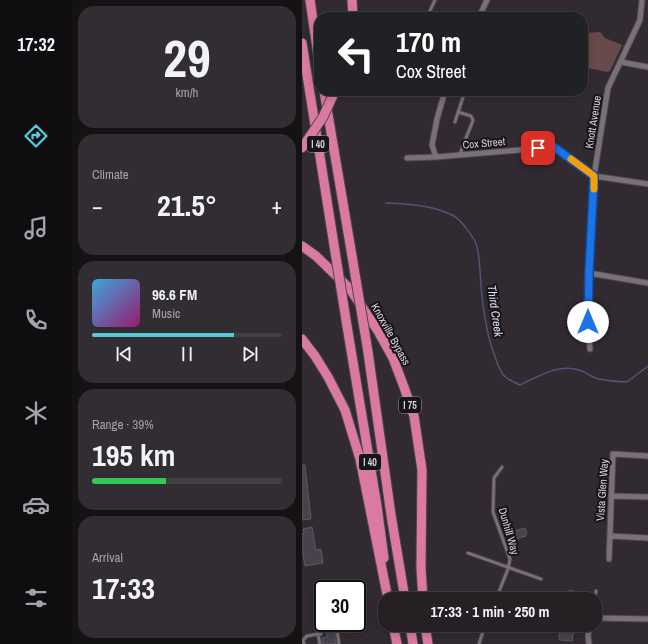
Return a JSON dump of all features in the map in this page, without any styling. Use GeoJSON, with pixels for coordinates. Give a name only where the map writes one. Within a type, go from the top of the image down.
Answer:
{"type":"FeatureCollection","features":[{"type":"Feature","properties":{"kind":"highway"},"geometry":{"type":"LineString","coordinates":[[310,0],[314,28]]}},
{"type":"Feature","properties":{"kind":"highway"},"geometry":{"type":"LineString","coordinates":[[352,0],[353,12]]}},
{"type":"Feature","properties":{"kind":"highway","name":"I 40"},"geometry":{"type":"LineString","coordinates":[[302,43],[377,506],[388,592]]}},
{"type":"Feature","properties":{"kind":"highway","name":"I 40"},"geometry":{"type":"LineString","coordinates":[[325,96],[368,352],[391,515],[404,592]]}},
{"type":"Feature","properties":{"kind":"highway"},"geometry":{"type":"LineString","coordinates":[[302,148],[323,117],[334,96]]}},
{"type":"Feature","properties":{"kind":"highway","name":"Knoxville Bypass"},"geometry":{"type":"LineString","coordinates":[[302,246],[316,256],[350,289],[378,330],[393,358],[404,387],[414,416],[422,470],[421,568],[423,592]]}},
{"type":"Feature","properties":{"kind":"highway"},"geometry":{"type":"LineString","coordinates":[[302,339],[328,377],[348,418],[360,459],[388,592]]}},
{"type":"Feature","properties":{"kind":"highway"},"geometry":{"type":"LineString","coordinates":[[394,632],[396,644]]}},
{"type":"Feature","properties":{"kind":"highway"},"geometry":{"type":"LineString","coordinates":[[411,632],[413,644]]}},
{"type":"Feature","properties":{"kind":"highway"},"geometry":{"type":"LineString","coordinates":[[426,632],[428,644]]}},
{"type":"Feature","properties":{"kind":"street"},"geometry":{"type":"LineString","coordinates":[[481,12],[487,0]]}},
{"type":"Feature","properties":{"kind":"street","name":"Knott Avenue"},"geometry":{"type":"LineString","coordinates":[[590,349],[588,322],[589,273],[594,176],[608,88],[640,20],[642,0]]}},
{"type":"Feature","properties":{"kind":"street"},"geometry":{"type":"LineString","coordinates":[[621,62],[648,67]]}},
{"type":"Feature","properties":{"kind":"street"},"geometry":{"type":"LineString","coordinates":[[436,157],[432,145],[444,96]]}},
{"type":"Feature","properties":{"kind":"street","name":"Cox Street"},"geometry":{"type":"LineString","coordinates":[[407,158],[554,147],[594,176],[648,184]]}},
{"type":"Feature","properties":{"kind":"street"},"geometry":{"type":"LineString","coordinates":[[589,273],[648,282]]}},
{"type":"Feature","properties":{"kind":"street","name":"Vista Glen Way"},"geometry":{"type":"LineString","coordinates":[[610,559],[613,454],[648,456]]}},
{"type":"Feature","properties":{"kind":"street"},"geometry":{"type":"LineString","coordinates":[[611,496],[648,497]]}},
{"type":"Feature","properties":{"kind":"street"},"geometry":{"type":"LineString","coordinates":[[610,536],[648,538]]}},
{"type":"Feature","properties":{"kind":"street"},"geometry":{"type":"LineString","coordinates":[[602,618],[648,619]]}},
{"type":"Feature","properties":{"kind":"street"},"geometry":{"type":"LineString","coordinates":[[589,632],[589,644]]}},
{"type":"Feature","properties":{"kind":"lane"},"geometry":{"type":"LineString","coordinates":[[430,12],[435,0]]}},
{"type":"Feature","properties":{"kind":"lane"},"geometry":{"type":"LineString","coordinates":[[455,122],[463,96]]}},
{"type":"Feature","properties":{"kind":"lane"},"geometry":{"type":"LineString","coordinates":[[458,112],[471,116],[473,120],[460,155]]}},
{"type":"Feature","properties":{"kind":"lane","name":"Dunhill Way"},"geometry":{"type":"LineString","coordinates":[[499,592],[510,559],[508,549],[493,512],[494,478],[502,467]]}},
{"type":"Feature","properties":{"kind":"lane"},"geometry":{"type":"LineString","coordinates":[[468,554],[541,579]]}},
{"type":"Feature","properties":{"kind":"lane"},"geometry":{"type":"LineString","coordinates":[[304,644],[303,640],[307,636],[321,634],[321,632]]}},
{"type":"Feature","properties":{"kind":"lane"},"geometry":{"type":"LineString","coordinates":[[337,632],[339,644]]}},
{"type":"Feature","properties":{"kind":"lane"},"geometry":{"type":"LineString","coordinates":[[479,644],[483,632]]}},
{"type":"Feature","properties":{"kind":"lane"},"geometry":{"type":"LineString","coordinates":[[318,634],[320,644]]}},
{"type":"Feature","properties":{"kind":"shaded area"},"geometry":{"type":"Polygon","coordinates":[[[600,32],[605,38],[622,45],[610,71],[607,72],[588,68],[588,33],[600,32]]]}},
{"type":"Feature","properties":{"kind":"building"},"geometry":{"type":"Polygon","coordinates":[[[302,465],[305,465],[311,519],[302,520],[302,465]]]}},
{"type":"Feature","properties":{"kind":"building"},"geometry":{"type":"Polygon","coordinates":[[[312,527],[316,550],[321,549],[323,563],[305,566],[302,549],[302,534],[304,533],[303,529],[312,527]]]}},
{"type":"Feature","properties":{"kind":"building"},"geometry":{"type":"Polygon","coordinates":[[[525,528],[527,533],[525,534],[526,536],[516,539],[514,531],[525,528]]]}},
{"type":"Feature","properties":{"kind":"building"},"geometry":{"type":"Polygon","coordinates":[[[326,632],[334,632],[336,644],[323,644],[322,638],[327,637],[326,632]]]}},
{"type":"Feature","properties":{"kind":"building"},"geometry":{"type":"Polygon","coordinates":[[[560,632],[574,632],[572,641],[559,640],[560,632]]]}},
{"type":"Feature","properties":{"kind":"waterway","name":"Third Creek"},"geometry":{"type":"LineString","coordinates":[[386,203],[438,209],[457,218],[471,234],[476,243],[478,252],[485,320],[489,337],[500,370],[505,377],[520,385],[550,371],[566,368],[582,371],[599,379],[627,382],[648,366]]}},
{"type":"Feature","properties":{"kind":"slow traffic"},"geometry":{"type":"LineString","coordinates":[[571,159],[594,176],[594,189]]}},
{"type":"Feature","properties":{"kind":"route"},"geometry":{"type":"LineString","coordinates":[[538,148],[554,147],[594,176],[588,322]]}}]}
